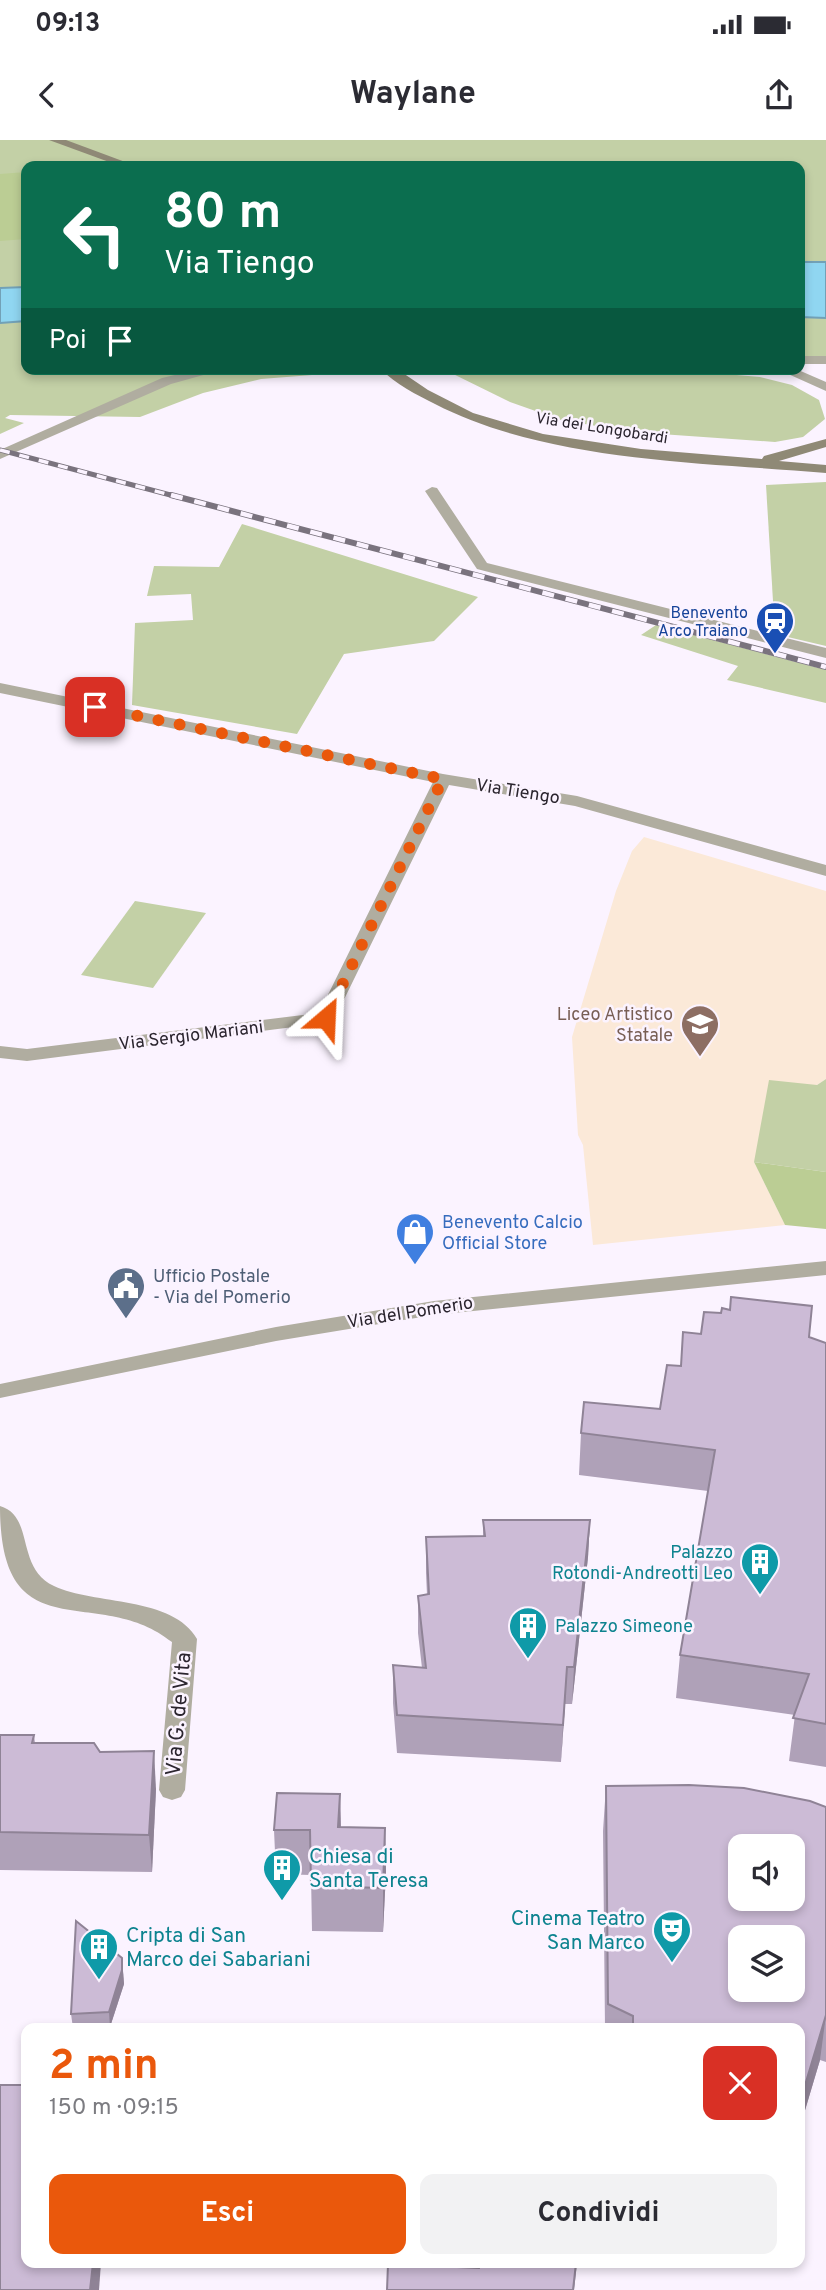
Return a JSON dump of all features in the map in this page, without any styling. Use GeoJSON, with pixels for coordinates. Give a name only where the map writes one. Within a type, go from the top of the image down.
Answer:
{"type":"FeatureCollection","features":[{"type":"Feature","properties":{"kind":"main road"},"geometry":{"type":"LineString","coordinates":[[55,140],[117,161]]}},
{"type":"Feature","properties":{"kind":"main road"},"geometry":{"type":"LineString","coordinates":[[113,149],[126,161]]}},
{"type":"Feature","properties":{"kind":"main road","name":"Via dei Longobardi"},"geometry":{"type":"LineString","coordinates":[[397,375],[423,393],[468,415],[541,438],[750,464],[826,469]]}},
{"type":"Feature","properties":{"kind":"main road"},"geometry":{"type":"LineString","coordinates":[[750,464],[826,443]]}},
{"type":"Feature","properties":{"kind":"street"},"geometry":{"type":"LineString","coordinates":[[805,360],[826,360]]}},
{"type":"Feature","properties":{"kind":"street"},"geometry":{"type":"LineString","coordinates":[[0,455],[167,380],[190,375]]}},
{"type":"Feature","properties":{"kind":"street"},"geometry":{"type":"LineString","coordinates":[[798,375],[826,387]]}},
{"type":"Feature","properties":{"kind":"street"},"geometry":{"type":"LineString","coordinates":[[432,491],[482,566],[826,653]]}},
{"type":"Feature","properties":{"kind":"street","name":"Via Tiengo"},"geometry":{"type":"LineString","coordinates":[[0,688],[443,779],[577,801],[826,871]]}},
{"type":"Feature","properties":{"kind":"street","name":"Via Sergio Mariani"},"geometry":{"type":"LineString","coordinates":[[0,1052],[27,1055],[326,1018],[443,779]]}},
{"type":"Feature","properties":{"kind":"street","name":"Via del Pomerio"},"geometry":{"type":"LineString","coordinates":[[0,1391],[276,1334],[434,1308],[826,1268]]}},
{"type":"Feature","properties":{"kind":"street","name":"Via G. de Vita"},"geometry":{"type":"LineString","coordinates":[[0,1514],[11,1532],[16,1562],[23,1576],[36,1588],[67,1602],[147,1616],[172,1625],[185,1639],[172,1790]]}},
{"type":"Feature","properties":{"kind":"shaded area","name":"Liceo Artistico Statale"},"geometry":{"type":"Polygon","coordinates":[[[644,837],[826,891],[826,1079],[817,1085],[754,1162],[785,1225],[593,1245],[583,1145],[578,1135],[572,1037],[616,891],[632,851],[644,837]]]}},
{"type":"Feature","properties":{"kind":"green space"},"geometry":{"type":"Polygon","coordinates":[[[0,140],[826,140],[826,356],[805,356],[805,161],[21,161],[21,375],[312,375],[261,379],[203,393],[140,417],[10,415],[5,418],[24,423],[0,434],[0,140]]]}},
{"type":"Feature","properties":{"kind":"green space"},"geometry":{"type":"Polygon","coordinates":[[[21,172],[21,239],[0,241],[0,174],[21,172]]]}},
{"type":"Feature","properties":{"kind":"green space"},"geometry":{"type":"Polygon","coordinates":[[[455,375],[760,377],[792,385],[819,400],[825,419],[803,437],[775,442],[632,432],[561,420],[510,402],[455,375]]]}},
{"type":"Feature","properties":{"kind":"green space"},"geometry":{"type":"Polygon","coordinates":[[[826,482],[826,646],[775,634],[766,485],[826,482]]]}},
{"type":"Feature","properties":{"kind":"green space"},"geometry":{"type":"Polygon","coordinates":[[[242,524],[478,597],[434,641],[344,654],[297,734],[132,705],[135,623],[193,620],[191,594],[147,596],[154,566],[219,567],[242,524]]]}},
{"type":"Feature","properties":{"kind":"green space"},"geometry":{"type":"Polygon","coordinates":[[[656,625],[826,670],[826,703],[727,680],[738,666],[641,635],[656,625]]]}},
{"type":"Feature","properties":{"kind":"green space"},"geometry":{"type":"Polygon","coordinates":[[[135,901],[206,913],[153,988],[81,975],[135,901]]]}},
{"type":"Feature","properties":{"kind":"green space"},"geometry":{"type":"Polygon","coordinates":[[[826,1079],[826,1172],[754,1162],[769,1080],[817,1085],[826,1079]]]}},
{"type":"Feature","properties":{"kind":"green space"},"geometry":{"type":"Polygon","coordinates":[[[754,1162],[826,1172],[826,1229],[785,1225],[754,1162]]]}},
{"type":"Feature","properties":{"kind":"water"},"geometry":{"type":"Polygon","coordinates":[[[805,262],[826,262],[826,318],[805,317],[805,262]]]}},
{"type":"Feature","properties":{"kind":"water"},"geometry":{"type":"Polygon","coordinates":[[[21,287],[21,321],[0,323],[0,288],[21,287]]]}},
{"type":"Feature","properties":{"kind":"building"},"geometry":{"type":"Polygon","coordinates":[[[731,1297],[812,1306],[809,1337],[826,1343],[826,1724],[793,1718],[809,1674],[680,1655],[715,1450],[581,1433],[584,1402],[660,1409],[667,1365],[681,1366],[683,1332],[701,1334],[704,1312],[721,1313],[722,1308],[730,1310],[731,1297]]]}},
{"type":"Feature","properties":{"kind":"building","name":"Palazzo Simeone"},"geometry":{"type":"Polygon","coordinates":[[[483,1520],[590,1520],[574,1667],[567,1667],[563,1725],[397,1715],[393,1665],[426,1668],[418,1596],[429,1594],[426,1537],[485,1536],[483,1520]]]}},
{"type":"Feature","properties":{"kind":"building"},"geometry":{"type":"Polygon","coordinates":[[[0,1735],[34,1735],[32,1743],[94,1743],[100,1752],[154,1751],[149,1835],[0,1832],[0,1735]]]}},
{"type":"Feature","properties":{"kind":"building","name":"Cinema Teatro San Marco"},"geometry":{"type":"Polygon","coordinates":[[[689,1785],[744,1788],[810,1801],[826,1807],[826,2015],[805,2085],[805,2023],[633,2023],[633,2016],[608,2004],[606,1786],[689,1785]]]}},
{"type":"Feature","properties":{"kind":"building"},"geometry":{"type":"Polygon","coordinates":[[[277,1793],[340,1794],[338,1827],[385,1828],[383,1888],[311,1886],[310,1830],[274,1830],[277,1793]]]}},
{"type":"Feature","properties":{"kind":"building","name":"Cripta di San Marco dei Sabariani"},"geometry":{"type":"Polygon","coordinates":[[[76,1921],[122,1958],[122,1970],[109,2012],[71,2014],[76,1921]]]}},
{"type":"Feature","properties":{"kind":"building"},"geometry":{"type":"Polygon","coordinates":[[[0,2085],[21,2085],[21,2268],[92,2268],[90,2290],[0,2290],[0,2085]]]}},
{"type":"Feature","properties":{"kind":"building"},"geometry":{"type":"Polygon","coordinates":[[[388,2268],[575,2268],[573,2290],[387,2290],[388,2268]]]}},
{"type":"Feature","properties":{"kind":"railway"},"geometry":{"type":"LineString","coordinates":[[0,450],[178,497]]}},
{"type":"Feature","properties":{"kind":"railway"},"geometry":{"type":"LineString","coordinates":[[171,495],[826,667]]}},
{"type":"Feature","properties":{"kind":"place","name":"Benevento Arco Traiano"},"geometry":{"type":"Point","coordinates":[775,655]}},
{"type":"Feature","properties":{"kind":"place","name":"Liceo Artistico Statale"},"geometry":{"type":"Point","coordinates":[700,1058]}},
{"type":"Feature","properties":{"kind":"place","name":"Benevento Calcio Official Store"},"geometry":{"type":"Point","coordinates":[415,1266]}},
{"type":"Feature","properties":{"kind":"place","name":"Ufficio Postale - Via del Pomerio"},"geometry":{"type":"Point","coordinates":[126,1320]}},
{"type":"Feature","properties":{"kind":"place","name":"Palazzo Rotondi-Andreotti Leo"},"geometry":{"type":"Point","coordinates":[760,1596]}},
{"type":"Feature","properties":{"kind":"place","name":"Palazzo Simeone"},"geometry":{"type":"Point","coordinates":[528,1660]}},
{"type":"Feature","properties":{"kind":"place","name":"Chiesa di Santa Teresa"},"geometry":{"type":"Point","coordinates":[282,1902]}},
{"type":"Feature","properties":{"kind":"place","name":"Cinema Teatro San Marco"},"geometry":{"type":"Point","coordinates":[672,1964]}},
{"type":"Feature","properties":{"kind":"place","name":"Cripta di San Marco dei Sabariani"},"geometry":{"type":"Point","coordinates":[99,1981]}},
{"type":"Feature","properties":{"kind":"route"},"geometry":{"type":"LineString","coordinates":[[95,707],[443,779],[326,1018]]}}]}
